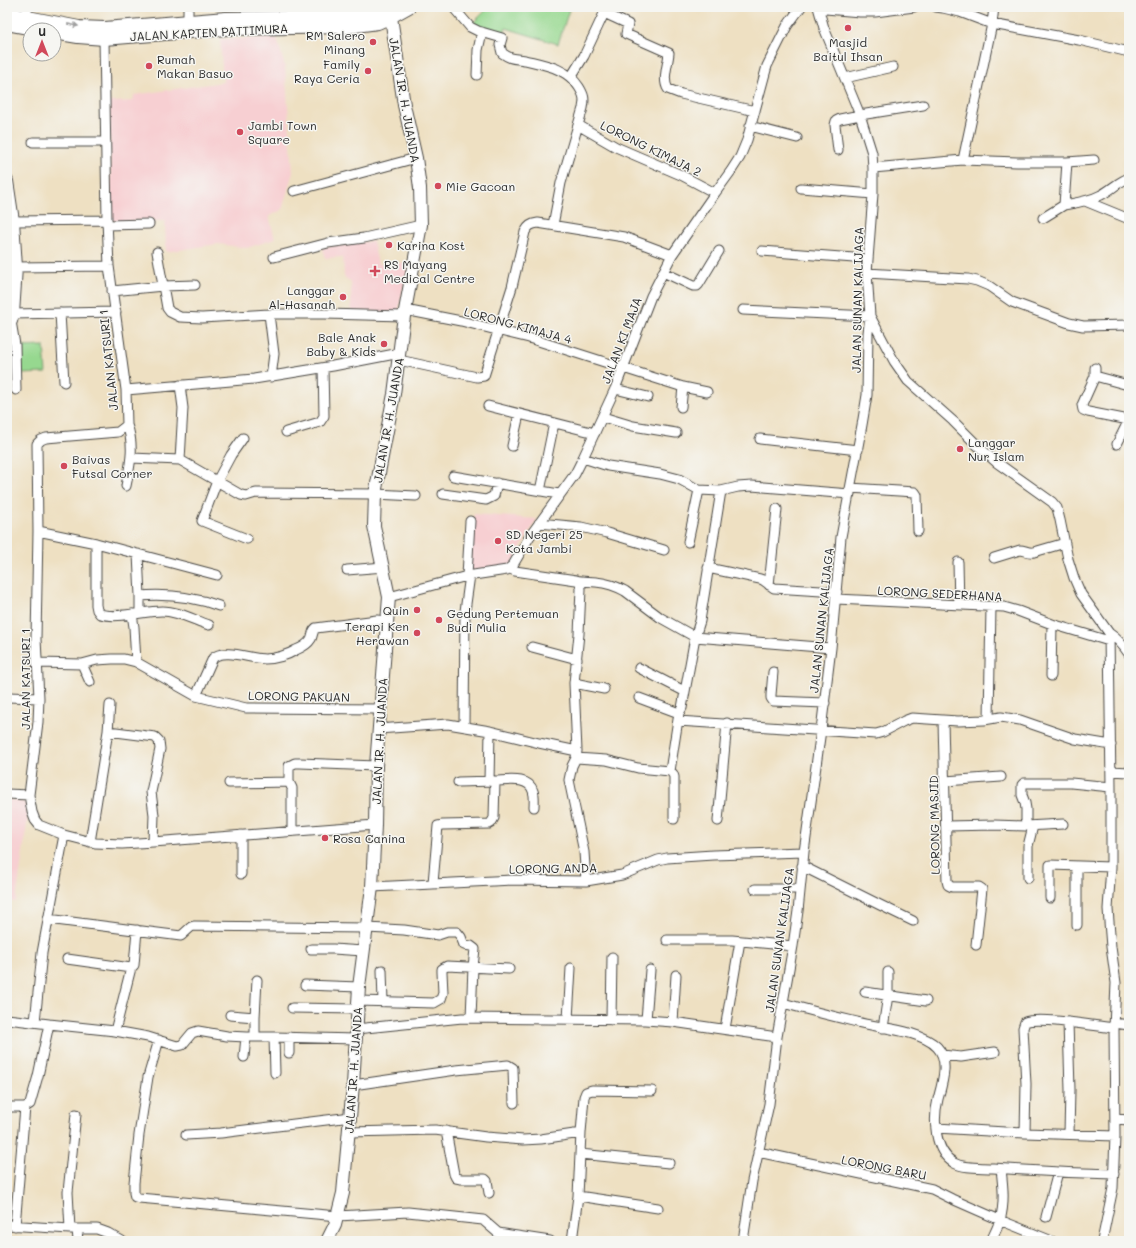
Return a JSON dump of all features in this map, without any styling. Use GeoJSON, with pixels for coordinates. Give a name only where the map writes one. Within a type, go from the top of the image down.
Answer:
{"type":"FeatureCollection","features":[{"type":"Feature","properties":{"kind":"main road","name":"JALAN KAPTEN PATTIMURA"},"geometry":{"type":"LineString","coordinates":[[7,13],[27,12],[79,27],[105,28],[226,18],[357,16],[409,7]]}},
{"type":"Feature","properties":{"kind":"main road","name":"JALAN KAPTEN PATTIMURA"},"geometry":{"type":"LineString","coordinates":[[62,34],[104,39],[227,28],[348,27],[378,22],[389,11]]}},
{"type":"Feature","properties":{"kind":"main road","name":"JALAN IR. H. JUANDA"},"geometry":{"type":"LineString","coordinates":[[327,1241],[338,1216],[343,1193],[353,1086],[359,987],[372,887],[378,729],[389,597],[374,526],[375,494],[394,394],[405,313],[421,225],[420,188],[416,158],[404,105],[389,11]]}},
{"type":"Feature","properties":{"kind":"main road"},"geometry":{"type":"LineString","coordinates":[[7,24],[22,27]]}},
{"type":"Feature","properties":{"kind":"main road"},"geometry":{"type":"LineString","coordinates":[[7,181],[16,267],[10,320]]}},
{"type":"Feature","properties":{"kind":"street"},"geometry":{"type":"LineString","coordinates":[[188,7],[188,21]]}},
{"type":"Feature","properties":{"kind":"street"},"geometry":{"type":"LineString","coordinates":[[453,7],[470,26],[478,32],[502,38],[500,45],[502,53],[510,58],[556,68],[571,77],[583,94],[585,100],[561,183],[552,225]]}},
{"type":"Feature","properties":{"kind":"street","name":"JALAN KI MAJA"},"geometry":{"type":"LineString","coordinates":[[510,568],[539,522],[575,474],[615,389],[650,296],[672,255],[740,157],[747,140],[767,66],[787,26],[801,7]]}},
{"type":"Feature","properties":{"kind":"street","name":"JALAN SUNAN KALIJAGA"},"geometry":{"type":"LineString","coordinates":[[743,1241],[752,1180],[769,1104],[777,1037],[793,946],[802,866],[822,730],[832,648],[841,537],[867,395],[868,333],[870,316],[867,259],[874,168],[872,153],[860,115],[824,28],[818,7]]}},
{"type":"Feature","properties":{"kind":"street"},"geometry":{"type":"LineString","coordinates":[[821,7],[826,9],[874,12],[914,7]]}},
{"type":"Feature","properties":{"kind":"street"},"geometry":{"type":"LineString","coordinates":[[936,7],[960,12],[992,24],[1079,40],[1129,52]]}},
{"type":"Feature","properties":{"kind":"street"},"geometry":{"type":"LineString","coordinates":[[963,160],[992,24],[994,7]]}},
{"type":"Feature","properties":{"kind":"street"},"geometry":{"type":"LineString","coordinates":[[571,77],[584,56],[606,10],[628,24],[626,34],[670,53],[665,79],[665,84],[668,89],[681,94],[754,111]]}},
{"type":"Feature","properties":{"kind":"street"},"geometry":{"type":"LineString","coordinates":[[477,74],[478,50],[482,32]]}},
{"type":"Feature","properties":{"kind":"street","name":"JALAN KATSURI 1"},"geometry":{"type":"LineString","coordinates":[[29,796],[38,722],[39,698],[36,638],[38,531],[37,444],[46,438],[118,432],[127,426],[126,390],[109,266],[104,39]]}},
{"type":"Feature","properties":{"kind":"street"},"geometry":{"type":"LineString","coordinates":[[845,78],[893,67]]}},
{"type":"Feature","properties":{"kind":"street"},"geometry":{"type":"LineString","coordinates":[[838,150],[835,125],[836,121],[860,115],[923,105]]}},
{"type":"Feature","properties":{"kind":"street","name":"LORONG KIMAJA 2"},"geometry":{"type":"LineString","coordinates":[[578,125],[616,147],[715,193]]}},
{"type":"Feature","properties":{"kind":"street"},"geometry":{"type":"LineString","coordinates":[[750,126],[797,138]]}},
{"type":"Feature","properties":{"kind":"street"},"geometry":{"type":"LineString","coordinates":[[34,142],[106,142]]}},
{"type":"Feature","properties":{"kind":"street"},"geometry":{"type":"LineString","coordinates":[[294,191],[416,158]]}},
{"type":"Feature","properties":{"kind":"street"},"geometry":{"type":"LineString","coordinates":[[874,168],[963,160],[1017,162],[1068,162],[1094,160]]}},
{"type":"Feature","properties":{"kind":"street"},"geometry":{"type":"LineString","coordinates":[[1064,205],[1068,162]]}},
{"type":"Feature","properties":{"kind":"street"},"geometry":{"type":"LineString","coordinates":[[1043,218],[1064,205],[1085,201],[1100,196],[1129,178]]}},
{"type":"Feature","properties":{"kind":"street"},"geometry":{"type":"LineString","coordinates":[[801,188],[873,194]]}},
{"type":"Feature","properties":{"kind":"street"},"geometry":{"type":"LineString","coordinates":[[1085,201],[1129,220]]}},
{"type":"Feature","properties":{"kind":"street"},"geometry":{"type":"LineString","coordinates":[[11,225],[107,222],[149,224]]}},
{"type":"Feature","properties":{"kind":"street"},"geometry":{"type":"LineString","coordinates":[[126,390],[247,380],[399,356],[477,377],[482,377],[484,376],[499,331],[512,287],[525,232],[527,227],[531,224],[538,223],[624,237],[672,255]]}},
{"type":"Feature","properties":{"kind":"street"},"geometry":{"type":"LineString","coordinates":[[274,257],[328,243],[364,238],[421,225]]}},
{"type":"Feature","properties":{"kind":"street"},"geometry":{"type":"LineString","coordinates":[[663,272],[693,286],[697,286],[719,250]]}},
{"type":"Feature","properties":{"kind":"street"},"geometry":{"type":"LineString","coordinates":[[762,250],[867,259]]}},
{"type":"Feature","properties":{"kind":"street","name":"LORONG KIMAJA 4"},"geometry":{"type":"LineString","coordinates":[[157,252],[167,308],[170,312],[180,317],[202,318],[269,314],[405,313],[461,321],[529,338],[682,387],[707,392]]}},
{"type":"Feature","properties":{"kind":"street"},"geometry":{"type":"LineString","coordinates":[[16,267],[109,266]]}},
{"type":"Feature","properties":{"kind":"street"},"geometry":{"type":"LineString","coordinates":[[867,273],[977,281],[990,286],[1012,302],[1069,323],[1100,327],[1129,325]]}},
{"type":"Feature","properties":{"kind":"street"},"geometry":{"type":"LineString","coordinates":[[112,291],[163,286],[195,285]]}},
{"type":"Feature","properties":{"kind":"street"},"geometry":{"type":"LineString","coordinates":[[743,310],[870,316],[894,361],[908,381],[996,462],[1052,502],[1057,508],[1074,578],[1081,594],[1111,637],[1124,645],[1129,654]]}},
{"type":"Feature","properties":{"kind":"street"},"geometry":{"type":"LineString","coordinates":[[16,390],[15,345],[10,320],[60,313],[116,312]]}},
{"type":"Feature","properties":{"kind":"street"},"geometry":{"type":"LineString","coordinates":[[60,313],[64,382]]}},
{"type":"Feature","properties":{"kind":"street"},"geometry":{"type":"LineString","coordinates":[[269,314],[274,354],[271,377]]}},
{"type":"Feature","properties":{"kind":"street"},"geometry":{"type":"LineString","coordinates":[[286,432],[320,422],[322,420],[324,416],[323,368]]}},
{"type":"Feature","properties":{"kind":"street"},"geometry":{"type":"LineString","coordinates":[[1118,444],[1129,420],[1088,412],[1083,410],[1082,405],[1095,372],[1128,385]]}},
{"type":"Feature","properties":{"kind":"street"},"geometry":{"type":"LineString","coordinates":[[180,385],[183,408],[180,460]]}},
{"type":"Feature","properties":{"kind":"street"},"geometry":{"type":"LineString","coordinates":[[680,407],[682,387]]}},
{"type":"Feature","properties":{"kind":"street"},"geometry":{"type":"LineString","coordinates":[[615,389],[648,397]]}},
{"type":"Feature","properties":{"kind":"street"},"geometry":{"type":"LineString","coordinates":[[488,406],[595,433]]}},
{"type":"Feature","properties":{"kind":"street"},"geometry":{"type":"LineString","coordinates":[[512,446],[519,414]]}},
{"type":"Feature","properties":{"kind":"street"},"geometry":{"type":"LineString","coordinates":[[603,417],[633,426],[676,433]]}},
{"type":"Feature","properties":{"kind":"street"},"geometry":{"type":"LineString","coordinates":[[540,490],[554,423]]}},
{"type":"Feature","properties":{"kind":"street"},"geometry":{"type":"LineString","coordinates":[[126,486],[131,458],[130,434],[127,426]]}},
{"type":"Feature","properties":{"kind":"street"},"geometry":{"type":"LineString","coordinates":[[243,438],[231,455],[217,481],[202,521],[247,539]]}},
{"type":"Feature","properties":{"kind":"street"},"geometry":{"type":"LineString","coordinates":[[760,439],[858,450]]}},
{"type":"Feature","properties":{"kind":"street"},"geometry":{"type":"LineString","coordinates":[[131,458],[180,460],[231,490],[246,496],[256,494],[375,494],[416,496]]}},
{"type":"Feature","properties":{"kind":"street"},"geometry":{"type":"LineString","coordinates":[[583,458],[608,466],[660,474],[679,479],[699,490],[721,490],[752,486],[850,491],[916,492],[918,531]]}},
{"type":"Feature","properties":{"kind":"street"},"geometry":{"type":"LineString","coordinates":[[453,476],[559,494]]}},
{"type":"Feature","properties":{"kind":"street"},"geometry":{"type":"LineString","coordinates":[[443,494],[486,500],[494,496],[497,483]]}},
{"type":"Feature","properties":{"kind":"street"},"geometry":{"type":"LineString","coordinates":[[688,542],[699,490]]}},
{"type":"Feature","properties":{"kind":"street"},"geometry":{"type":"LineString","coordinates":[[670,772],[684,691],[695,637],[700,621],[721,490]]}},
{"type":"Feature","properties":{"kind":"street"},"geometry":{"type":"LineString","coordinates":[[768,585],[776,509]]}},
{"type":"Feature","properties":{"kind":"street"},"geometry":{"type":"LineString","coordinates":[[464,726],[465,611],[470,521]]}},
{"type":"Feature","properties":{"kind":"street"},"geometry":{"type":"LineString","coordinates":[[539,522],[581,527],[664,550]]}},
{"type":"Feature","properties":{"kind":"street"},"geometry":{"type":"LineString","coordinates":[[38,531],[96,543],[217,575]]}},
{"type":"Feature","properties":{"kind":"street"},"geometry":{"type":"LineString","coordinates":[[96,543],[96,610],[100,614],[136,614],[162,611],[173,612],[209,625]]}},
{"type":"Feature","properties":{"kind":"street"},"geometry":{"type":"LineString","coordinates":[[994,558],[1020,550],[1030,553],[1065,543]]}},
{"type":"Feature","properties":{"kind":"street"},"geometry":{"type":"LineString","coordinates":[[136,662],[134,627],[140,596],[138,554]]}},
{"type":"Feature","properties":{"kind":"street"},"geometry":{"type":"LineString","coordinates":[[958,562],[959,605]]}},
{"type":"Feature","properties":{"kind":"street"},"geometry":{"type":"LineString","coordinates":[[347,570],[384,568]]}},
{"type":"Feature","properties":{"kind":"street"},"geometry":{"type":"LineString","coordinates":[[389,597],[468,576],[507,570],[510,568],[515,571],[580,581],[598,582],[625,590],[661,618],[695,637],[832,648]]}},
{"type":"Feature","properties":{"kind":"street","name":"LORONG SEDERHANA"},"geometry":{"type":"LineString","coordinates":[[708,568],[760,579],[768,585],[782,590],[928,605],[1004,607],[1052,624],[1111,637]]}},
{"type":"Feature","properties":{"kind":"street"},"geometry":{"type":"LineString","coordinates":[[580,581],[581,589],[577,659],[574,683],[577,754],[572,766],[569,780],[584,852],[586,881]]}},
{"type":"Feature","properties":{"kind":"street"},"geometry":{"type":"LineString","coordinates":[[140,596],[163,596],[197,599],[219,606]]}},
{"type":"Feature","properties":{"kind":"street"},"geometry":{"type":"LineString","coordinates":[[989,719],[991,606]]}},
{"type":"Feature","properties":{"kind":"street"},"geometry":{"type":"LineString","coordinates":[[196,696],[214,658],[219,654],[226,653],[267,659],[295,651],[311,639],[316,628],[377,620],[388,621]]}},
{"type":"Feature","properties":{"kind":"street"},"geometry":{"type":"LineString","coordinates":[[1051,676],[1052,624]]}},
{"type":"Feature","properties":{"kind":"street"},"geometry":{"type":"LineString","coordinates":[[1111,637],[1129,645]]}},
{"type":"Feature","properties":{"kind":"street"},"geometry":{"type":"LineString","coordinates":[[1102,1241],[1113,1188],[1115,1136],[1114,1025],[1116,983],[1108,909],[1111,867],[1111,637]]}},
{"type":"Feature","properties":{"kind":"street"},"geometry":{"type":"LineString","coordinates":[[532,647],[577,659]]}},
{"type":"Feature","properties":{"kind":"street","name":"LORONG PAKUAN"},"geometry":{"type":"LineString","coordinates":[[37,663],[82,664],[96,660],[124,659],[136,662],[196,696],[250,708],[380,709]]}},
{"type":"Feature","properties":{"kind":"street"},"geometry":{"type":"LineString","coordinates":[[82,664],[90,682]]}},
{"type":"Feature","properties":{"kind":"street"},"geometry":{"type":"LineString","coordinates":[[639,668],[684,691]]}},
{"type":"Feature","properties":{"kind":"street"},"geometry":{"type":"LineString","coordinates":[[773,672],[771,698],[773,701],[825,703]]}},
{"type":"Feature","properties":{"kind":"street"},"geometry":{"type":"LineString","coordinates":[[574,683],[604,689]]}},
{"type":"Feature","properties":{"kind":"street"},"geometry":{"type":"LineString","coordinates":[[7,697],[39,698]]}},
{"type":"Feature","properties":{"kind":"street"},"geometry":{"type":"LineString","coordinates":[[639,698],[679,717],[727,724],[876,734],[884,732],[904,720],[912,718],[943,721],[973,721],[1008,717],[1075,739],[1111,745]]}},
{"type":"Feature","properties":{"kind":"street"},"geometry":{"type":"LineString","coordinates":[[90,842],[108,731],[110,705]]}},
{"type":"Feature","properties":{"kind":"street","name":"LORONG MASJID"},"geometry":{"type":"LineString","coordinates":[[943,721],[948,885],[952,887],[979,887],[982,889],[976,945]]}},
{"type":"Feature","properties":{"kind":"street"},"geometry":{"type":"LineString","coordinates":[[378,729],[448,724],[464,726],[490,731],[577,754],[638,768],[670,772],[674,777],[674,819]]}},
{"type":"Feature","properties":{"kind":"street"},"geometry":{"type":"LineString","coordinates":[[718,821],[727,724]]}},
{"type":"Feature","properties":{"kind":"street"},"geometry":{"type":"LineString","coordinates":[[108,731],[155,737],[159,741],[160,749],[151,792],[154,815],[153,842]]}},
{"type":"Feature","properties":{"kind":"street"},"geometry":{"type":"LineString","coordinates":[[433,883],[438,826],[492,823],[494,818],[490,731]]}},
{"type":"Feature","properties":{"kind":"street"},"geometry":{"type":"LineString","coordinates":[[292,831],[292,788],[288,782],[289,766],[295,762],[376,766]]}},
{"type":"Feature","properties":{"kind":"street"},"geometry":{"type":"LineString","coordinates":[[1111,771],[1129,772]]}},
{"type":"Feature","properties":{"kind":"street"},"geometry":{"type":"LineString","coordinates":[[945,781],[1000,777]]}},
{"type":"Feature","properties":{"kind":"street"},"geometry":{"type":"LineString","coordinates":[[458,782],[519,781],[528,784],[533,791],[534,807]]}},
{"type":"Feature","properties":{"kind":"street"},"geometry":{"type":"LineString","coordinates":[[229,783],[288,782]]}},
{"type":"Feature","properties":{"kind":"street"},"geometry":{"type":"LineString","coordinates":[[1028,878],[1029,826],[1025,803],[1022,796],[1022,785],[1024,783],[1071,783],[1111,787]]}},
{"type":"Feature","properties":{"kind":"street"},"geometry":{"type":"LineString","coordinates":[[7,794],[29,796],[32,812],[39,825],[64,835],[95,843],[122,844],[375,825]]}},
{"type":"Feature","properties":{"kind":"street"},"geometry":{"type":"LineString","coordinates":[[946,826],[1029,826],[1063,824]]}},
{"type":"Feature","properties":{"kind":"street"},"geometry":{"type":"LineString","coordinates":[[35,1022],[42,953],[64,835]]}},
{"type":"Feature","properties":{"kind":"street"},"geometry":{"type":"LineString","coordinates":[[241,835],[241,874]]}},
{"type":"Feature","properties":{"kind":"street","name":"LORONG ANDA"},"geometry":{"type":"LineString","coordinates":[[372,887],[513,880],[586,881],[622,875],[658,860],[667,858],[804,852]]}},
{"type":"Feature","properties":{"kind":"street"},"geometry":{"type":"LineString","coordinates":[[802,866],[913,921]]}},
{"type":"Feature","properties":{"kind":"street"},"geometry":{"type":"LineString","coordinates":[[1050,898],[1050,866],[1111,867]]}},
{"type":"Feature","properties":{"kind":"street"},"geometry":{"type":"LineString","coordinates":[[1076,866],[1077,925]]}},
{"type":"Feature","properties":{"kind":"street"},"geometry":{"type":"LineString","coordinates":[[755,889],[800,889]]}},
{"type":"Feature","properties":{"kind":"street"},"geometry":{"type":"LineString","coordinates":[[48,919],[181,936],[194,926],[367,928],[404,930],[438,935],[447,932],[457,932],[464,945],[471,946],[475,949],[471,1018]]}},
{"type":"Feature","properties":{"kind":"street"},"geometry":{"type":"LineString","coordinates":[[115,1031],[131,968],[134,964],[138,930]]}},
{"type":"Feature","properties":{"kind":"street"},"geometry":{"type":"LineString","coordinates":[[667,940],[740,941],[793,946]]}},
{"type":"Feature","properties":{"kind":"street"},"geometry":{"type":"LineString","coordinates":[[725,1029],[740,941]]}},
{"type":"Feature","properties":{"kind":"street"},"geometry":{"type":"LineString","coordinates":[[311,949],[363,951]]}},
{"type":"Feature","properties":{"kind":"street"},"geometry":{"type":"LineString","coordinates":[[611,1020],[612,957]]}},
{"type":"Feature","properties":{"kind":"street"},"geometry":{"type":"LineString","coordinates":[[67,959],[131,968]]}},
{"type":"Feature","properties":{"kind":"street"},"geometry":{"type":"LineString","coordinates":[[292,1008],[358,1005],[382,1002],[438,1002],[443,993],[442,969],[447,966],[509,969]]}},
{"type":"Feature","properties":{"kind":"street"},"geometry":{"type":"LineString","coordinates":[[568,1020],[571,968]]}},
{"type":"Feature","properties":{"kind":"street"},"geometry":{"type":"LineString","coordinates":[[382,970],[382,1002]]}},
{"type":"Feature","properties":{"kind":"street"},"geometry":{"type":"LineString","coordinates":[[646,1020],[650,970]]}},
{"type":"Feature","properties":{"kind":"street"},"geometry":{"type":"LineString","coordinates":[[883,1028],[888,995],[888,972]]}},
{"type":"Feature","properties":{"kind":"street"},"geometry":{"type":"LineString","coordinates":[[672,1022],[676,975]]}},
{"type":"Feature","properties":{"kind":"street"},"geometry":{"type":"LineString","coordinates":[[244,1057],[255,1016],[257,980]]}},
{"type":"Feature","properties":{"kind":"street"},"geometry":{"type":"LineString","coordinates":[[305,985],[359,987]]}},
{"type":"Feature","properties":{"kind":"street"},"geometry":{"type":"LineString","coordinates":[[865,992],[926,1001]]}},
{"type":"Feature","properties":{"kind":"street"},"geometry":{"type":"LineString","coordinates":[[783,1003],[858,1023],[915,1034],[938,1048],[942,1055],[943,1080],[938,1100],[936,1128],[941,1148],[950,1160],[955,1163],[965,1166],[1001,1169],[1114,1174]]}},
{"type":"Feature","properties":{"kind":"street"},"geometry":{"type":"LineString","coordinates":[[230,1015],[255,1016]]}},
{"type":"Feature","properties":{"kind":"street"},"geometry":{"type":"LineString","coordinates":[[7,1019],[115,1031],[148,1037],[179,1046],[182,1045],[192,1033],[198,1031],[250,1038],[356,1034],[471,1018],[646,1020],[672,1022],[777,1037]]}},
{"type":"Feature","properties":{"kind":"street"},"geometry":{"type":"LineString","coordinates":[[1025,1133],[1026,1084],[1024,1024],[1028,1021],[1033,1021],[1129,1025]]}},
{"type":"Feature","properties":{"kind":"street"},"geometry":{"type":"LineString","coordinates":[[1068,1022],[1070,1090],[1069,1134]]}},
{"type":"Feature","properties":{"kind":"street"},"geometry":{"type":"LineString","coordinates":[[7,1107],[25,1107],[31,1102],[49,1024]]}},
{"type":"Feature","properties":{"kind":"street"},"geometry":{"type":"LineString","coordinates":[[274,1037],[274,1073]]}},
{"type":"Feature","properties":{"kind":"street"},"geometry":{"type":"LineString","coordinates":[[288,1037],[289,1053]]}},
{"type":"Feature","properties":{"kind":"street"},"geometry":{"type":"LineString","coordinates":[[159,1040],[148,1077],[139,1135],[134,1182],[135,1197],[143,1199],[338,1216],[408,1212],[483,1220],[500,1234],[550,1241]]}},
{"type":"Feature","properties":{"kind":"street"},"geometry":{"type":"LineString","coordinates":[[942,1055],[961,1057],[995,1052]]}},
{"type":"Feature","properties":{"kind":"street"},"geometry":{"type":"LineString","coordinates":[[353,1086],[456,1070],[508,1065],[513,1068],[514,1103]]}},
{"type":"Feature","properties":{"kind":"street"},"geometry":{"type":"LineString","coordinates":[[572,1241],[578,1196],[581,1133],[584,1097],[586,1092],[592,1090],[652,1091]]}},
{"type":"Feature","properties":{"kind":"street"},"geometry":{"type":"LineString","coordinates":[[25,1107],[11,1225],[91,1229],[103,1231],[122,1241]]}},
{"type":"Feature","properties":{"kind":"street"},"geometry":{"type":"LineString","coordinates":[[76,1114],[68,1192],[74,1229],[78,1241]]}},
{"type":"Feature","properties":{"kind":"street"},"geometry":{"type":"LineString","coordinates":[[186,1134],[221,1133],[350,1117]]}},
{"type":"Feature","properties":{"kind":"street"},"geometry":{"type":"LineString","coordinates":[[1115,1119],[1129,1120]]}},
{"type":"Feature","properties":{"kind":"street"},"geometry":{"type":"LineString","coordinates":[[936,1128],[1115,1136]]}},
{"type":"Feature","properties":{"kind":"street"},"geometry":{"type":"LineString","coordinates":[[349,1132],[420,1130],[446,1131],[486,1137],[523,1140],[581,1133]]}},
{"type":"Feature","properties":{"kind":"street"},"geometry":{"type":"LineString","coordinates":[[446,1131],[456,1178],[485,1179],[487,1181],[489,1193]]}},
{"type":"Feature","properties":{"kind":"street","name":"LORONG BARU"},"geometry":{"type":"LineString","coordinates":[[758,1152],[932,1189],[1000,1220],[1052,1241]]}},
{"type":"Feature","properties":{"kind":"street"},"geometry":{"type":"LineString","coordinates":[[580,1154],[669,1163]]}},
{"type":"Feature","properties":{"kind":"street"},"geometry":{"type":"LineString","coordinates":[[991,1241],[1000,1220],[1003,1207],[1001,1169]]}},
{"type":"Feature","properties":{"kind":"street"},"geometry":{"type":"LineString","coordinates":[[1046,1217],[1058,1172]]}},
{"type":"Feature","properties":{"kind":"street"},"geometry":{"type":"LineString","coordinates":[[578,1196],[658,1208]]}},
{"type":"Feature","properties":{"kind":"shaded area","name":"Jambi Town Square"},"geometry":{"type":"Polygon","coordinates":[[[277,38],[285,67],[293,172],[282,210],[269,216],[275,239],[247,248],[218,244],[166,252],[165,221],[111,221],[109,102],[133,101],[134,95],[223,82],[220,39],[277,38]]]}},
{"type":"Feature","properties":{"kind":"shaded area","name":"RS Mayang Medical Centre"},"geometry":{"type":"Polygon","coordinates":[[[373,241],[378,264],[409,263],[398,313],[351,311],[351,282],[344,277],[343,257],[325,258],[322,247],[373,241]]]}},
{"type":"Feature","properties":{"kind":"shaded area","name":"SD Negeri 25 Kota Jambi"},"geometry":{"type":"Polygon","coordinates":[[[474,514],[537,519],[512,564],[502,569],[469,571],[474,514]]]}},
{"type":"Feature","properties":{"kind":"shaded area"},"geometry":{"type":"Polygon","coordinates":[[[7,799],[26,803],[28,816],[16,902],[7,901],[7,799]]]}},
{"type":"Feature","properties":{"kind":"green space"},"geometry":{"type":"Polygon","coordinates":[[[489,7],[570,7],[558,44],[506,28],[502,38],[470,26],[489,7]]]}},
{"type":"Feature","properties":{"kind":"green space"},"geometry":{"type":"Polygon","coordinates":[[[44,346],[46,373],[20,374],[19,347],[44,346]]]}},
{"type":"Feature","properties":{"kind":"place","name":"Masjid Baitul Ihsan"},"geometry":{"type":"Point","coordinates":[848,28]}},
{"type":"Feature","properties":{"kind":"place","name":"RM Salero Minang"},"geometry":{"type":"Point","coordinates":[373,42]}},
{"type":"Feature","properties":{"kind":"place","name":"Rumah Makan Basuo"},"geometry":{"type":"Point","coordinates":[149,66]}},
{"type":"Feature","properties":{"kind":"place","name":"Family Raya Ceria"},"geometry":{"type":"Point","coordinates":[368,71]}},
{"type":"Feature","properties":{"kind":"place","name":"Jambi Town Square"},"geometry":{"type":"Point","coordinates":[240,132]}},
{"type":"Feature","properties":{"kind":"place","name":"Mie Gacoan"},"geometry":{"type":"Point","coordinates":[438,186]}},
{"type":"Feature","properties":{"kind":"place","name":"Karina Kost"},"geometry":{"type":"Point","coordinates":[389,245]}},
{"type":"Feature","properties":{"kind":"place","name":"RS Mayang Medical Centre"},"geometry":{"type":"Point","coordinates":[375,271]}},
{"type":"Feature","properties":{"kind":"place","name":"Langgar Al-Hasanah"},"geometry":{"type":"Point","coordinates":[343,297]}},
{"type":"Feature","properties":{"kind":"place","name":"Bale Anak Baby & Kids"},"geometry":{"type":"Point","coordinates":[384,344]}},
{"type":"Feature","properties":{"kind":"place","name":"Langgar Nur Islam"},"geometry":{"type":"Point","coordinates":[960,449]}},
{"type":"Feature","properties":{"kind":"place","name":"Baivas Futsal Corner"},"geometry":{"type":"Point","coordinates":[64,466]}},
{"type":"Feature","properties":{"kind":"place","name":"SD Negeri 25 Kota Jambi"},"geometry":{"type":"Point","coordinates":[498,541]}},
{"type":"Feature","properties":{"kind":"place","name":"Quin"},"geometry":{"type":"Point","coordinates":[417,610]}},
{"type":"Feature","properties":{"kind":"place","name":"Gedung Pertemuan Budi Mulia"},"geometry":{"type":"Point","coordinates":[439,620]}},
{"type":"Feature","properties":{"kind":"place","name":"Terapi Ken Herawan"},"geometry":{"type":"Point","coordinates":[417,633]}},
{"type":"Feature","properties":{"kind":"place","name":"Rosa Canina"},"geometry":{"type":"Point","coordinates":[325,838]}}]}
